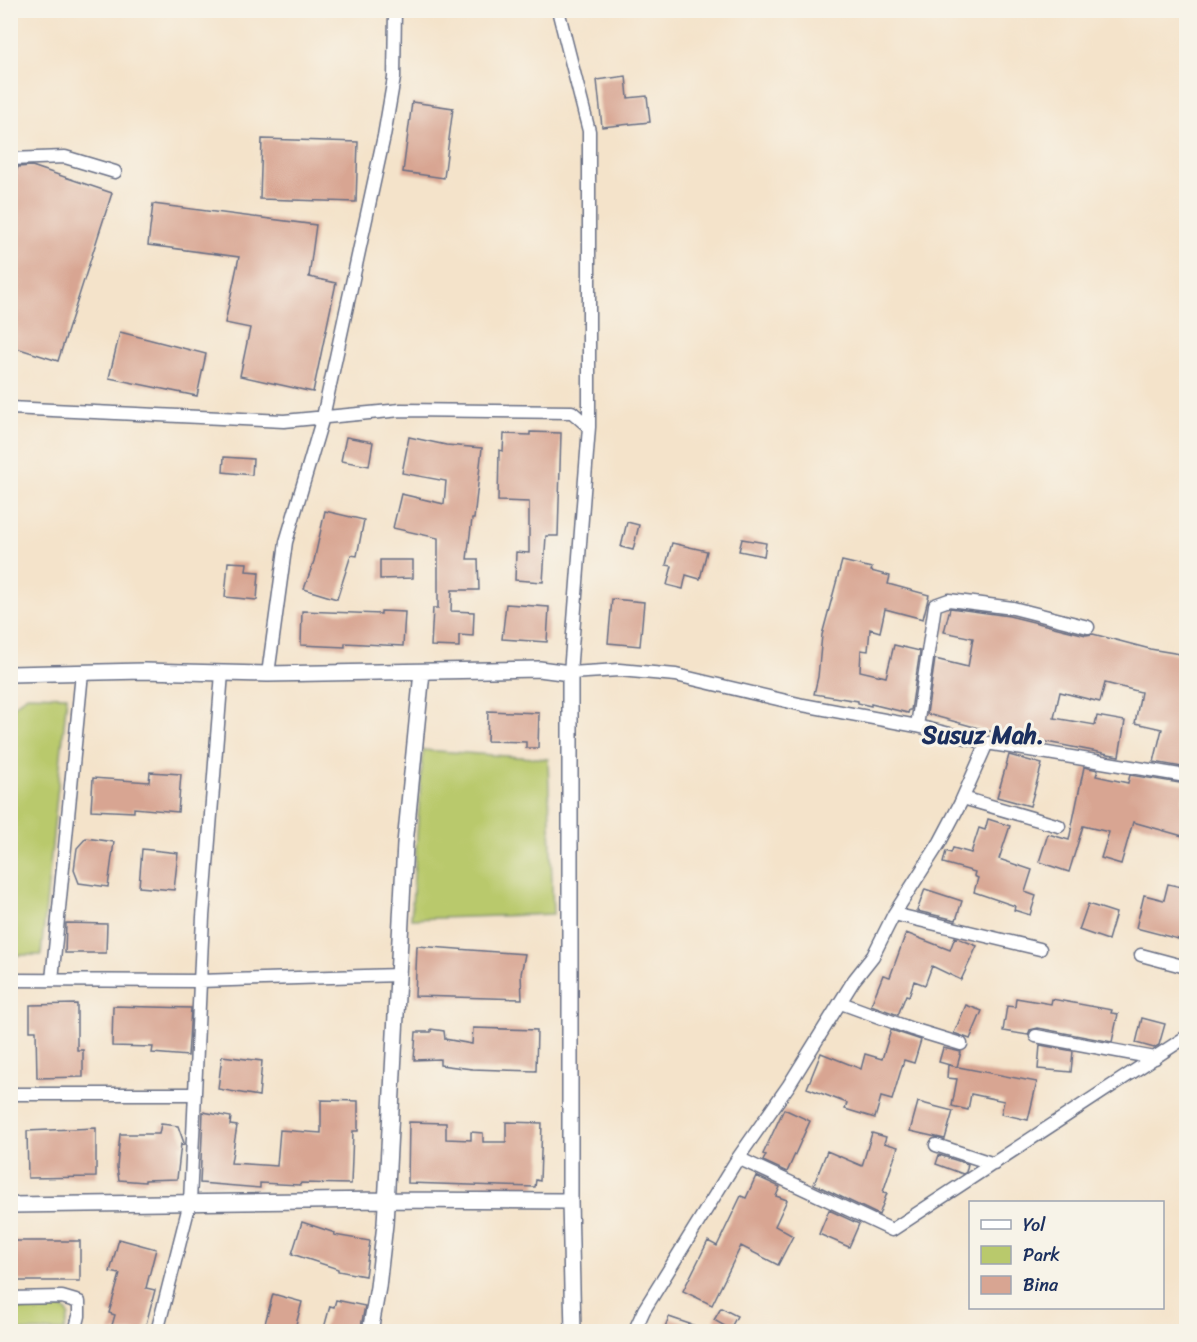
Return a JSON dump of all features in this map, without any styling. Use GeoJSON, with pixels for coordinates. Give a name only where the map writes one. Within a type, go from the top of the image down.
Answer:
{"type":"FeatureCollection","features":[{"type":"Feature","properties":{"kind":"street"},"geometry":{"type":"LineString","coordinates":[[268,674],[286,542],[323,417],[390,101],[394,78],[395,10]]}},
{"type":"Feature","properties":{"kind":"street"},"geometry":{"type":"LineString","coordinates":[[558,10],[589,131],[589,427],[570,673],[570,1201],[573,1332]]}},
{"type":"Feature","properties":{"kind":"street"},"geometry":{"type":"LineString","coordinates":[[10,159],[65,158],[115,172]]}},
{"type":"Feature","properties":{"kind":"street"},"geometry":{"type":"LineString","coordinates":[[10,408],[284,421],[401,411],[572,412],[589,427]]}},
{"type":"Feature","properties":{"kind":"street"},"geometry":{"type":"LineString","coordinates":[[917,726],[935,605],[949,600],[1013,608],[1088,627]]}},
{"type":"Feature","properties":{"kind":"street"},"geometry":{"type":"LineString","coordinates":[[10,674],[268,674],[539,669],[570,673],[620,669],[676,675],[803,705],[917,726],[987,743],[1186,776]]}},
{"type":"Feature","properties":{"kind":"street"},"geometry":{"type":"LineString","coordinates":[[370,1332],[378,1287],[386,1200],[405,844],[422,672]]}},
{"type":"Feature","properties":{"kind":"street"},"geometry":{"type":"LineString","coordinates":[[52,980],[82,673]]}},
{"type":"Feature","properties":{"kind":"street"},"geometry":{"type":"LineString","coordinates":[[157,1332],[190,1202],[202,917],[222,673]]}},
{"type":"Feature","properties":{"kind":"street"},"geometry":{"type":"LineString","coordinates":[[634,1332],[650,1301],[738,1158],[789,1085],[854,980],[873,956],[894,914],[940,842],[963,798],[987,743]]}},
{"type":"Feature","properties":{"kind":"street"},"geometry":{"type":"LineString","coordinates":[[963,798],[1059,826]]}},
{"type":"Feature","properties":{"kind":"street"},"geometry":{"type":"LineString","coordinates":[[894,914],[1040,949]]}},
{"type":"Feature","properties":{"kind":"street"},"geometry":{"type":"LineString","coordinates":[[1141,955],[1186,967]]}},
{"type":"Feature","properties":{"kind":"street"},"geometry":{"type":"LineString","coordinates":[[10,980],[199,981],[399,975]]}},
{"type":"Feature","properties":{"kind":"street"},"geometry":{"type":"LineString","coordinates":[[841,1003],[961,1044]]}},
{"type":"Feature","properties":{"kind":"street"},"geometry":{"type":"LineString","coordinates":[[1035,1036],[1155,1058]]}},
{"type":"Feature","properties":{"kind":"street"},"geometry":{"type":"LineString","coordinates":[[738,1158],[892,1230],[1186,1037]]}},
{"type":"Feature","properties":{"kind":"street"},"geometry":{"type":"LineString","coordinates":[[10,1094],[194,1094]]}},
{"type":"Feature","properties":{"kind":"street"},"geometry":{"type":"LineString","coordinates":[[936,1145],[994,1164]]}},
{"type":"Feature","properties":{"kind":"street"},"geometry":{"type":"LineString","coordinates":[[10,1205],[386,1200],[570,1201]]}},
{"type":"Feature","properties":{"kind":"street"},"geometry":{"type":"LineString","coordinates":[[10,1298],[62,1297],[79,1302],[79,1316],[75,1332]]}},
{"type":"Feature","properties":{"kind":"green space"},"geometry":{"type":"Polygon","coordinates":[[[27,695],[67,696],[41,955],[11,955],[11,720],[14,706],[27,695]]]}},
{"type":"Feature","properties":{"kind":"green space"},"geometry":{"type":"Polygon","coordinates":[[[423,750],[548,759],[553,914],[411,919],[423,750]]]}},
{"type":"Feature","properties":{"kind":"green space"},"geometry":{"type":"Polygon","coordinates":[[[63,1308],[69,1315],[64,1331],[11,1331],[11,1309],[63,1308]]]}},
{"type":"Feature","properties":{"kind":"building"},"geometry":{"type":"Polygon","coordinates":[[[626,76],[628,98],[647,96],[650,122],[602,127],[597,80],[626,76]]]}},
{"type":"Feature","properties":{"kind":"building"},"geometry":{"type":"Polygon","coordinates":[[[412,102],[453,108],[444,178],[403,172],[412,102]]]}},
{"type":"Feature","properties":{"kind":"building"},"geometry":{"type":"Polygon","coordinates":[[[262,139],[358,142],[356,202],[260,199],[262,139]]]}},
{"type":"Feature","properties":{"kind":"building"},"geometry":{"type":"Polygon","coordinates":[[[32,166],[112,193],[58,361],[10,346],[10,179],[13,180],[18,167],[32,166]]]}},
{"type":"Feature","properties":{"kind":"building"},"geometry":{"type":"Polygon","coordinates":[[[153,204],[316,225],[309,277],[336,283],[313,392],[240,376],[250,328],[225,323],[239,257],[148,245],[153,204]]]}},
{"type":"Feature","properties":{"kind":"building"},"geometry":{"type":"Polygon","coordinates":[[[120,332],[206,354],[197,396],[109,378],[120,332]]]}},
{"type":"Feature","properties":{"kind":"building"},"geometry":{"type":"Polygon","coordinates":[[[530,432],[561,433],[558,536],[546,536],[543,582],[515,580],[516,552],[529,553],[529,502],[498,501],[499,450],[503,451],[504,434],[530,435],[530,432]]]}},
{"type":"Feature","properties":{"kind":"building"},"geometry":{"type":"Polygon","coordinates":[[[346,437],[373,442],[369,466],[341,461],[346,437]]]}},
{"type":"Feature","properties":{"kind":"building"},"geometry":{"type":"Polygon","coordinates":[[[409,437],[446,445],[482,448],[467,559],[478,559],[479,590],[452,590],[451,611],[474,612],[473,636],[459,635],[459,647],[431,646],[433,608],[438,608],[438,538],[393,528],[401,494],[444,504],[446,481],[402,473],[409,437]]]}},
{"type":"Feature","properties":{"kind":"building"},"geometry":{"type":"Polygon","coordinates":[[[224,457],[253,459],[252,475],[223,472],[224,457]]]}},
{"type":"Feature","properties":{"kind":"building"},"geometry":{"type":"Polygon","coordinates":[[[325,511],[364,520],[357,556],[351,555],[337,599],[304,589],[314,561],[325,511]]]}},
{"type":"Feature","properties":{"kind":"building"},"geometry":{"type":"Polygon","coordinates":[[[627,522],[639,525],[633,550],[621,547],[627,522]]]}},
{"type":"Feature","properties":{"kind":"building"},"geometry":{"type":"Polygon","coordinates":[[[742,539],[766,543],[764,556],[739,551],[742,539]]]}},
{"type":"Feature","properties":{"kind":"building"},"geometry":{"type":"Polygon","coordinates":[[[672,543],[707,551],[700,579],[686,575],[683,589],[667,585],[672,566],[666,565],[672,543]]]}},
{"type":"Feature","properties":{"kind":"building"},"geometry":{"type":"Polygon","coordinates":[[[380,560],[413,560],[413,578],[380,579],[380,560]]]}},
{"type":"Feature","properties":{"kind":"building"},"geometry":{"type":"Polygon","coordinates":[[[842,561],[872,568],[871,571],[890,576],[888,584],[929,595],[923,619],[885,609],[880,632],[870,629],[868,651],[861,650],[860,671],[886,677],[894,645],[920,651],[911,710],[908,713],[858,703],[858,701],[814,694],[822,635],[842,561]]]}},
{"type":"Feature","properties":{"kind":"building"},"geometry":{"type":"Polygon","coordinates":[[[228,562],[247,563],[246,571],[259,572],[257,600],[225,597],[228,562]]]}},
{"type":"Feature","properties":{"kind":"building"},"geometry":{"type":"Polygon","coordinates":[[[612,599],[644,602],[640,646],[608,643],[612,599]]]}},
{"type":"Feature","properties":{"kind":"building"},"geometry":{"type":"Polygon","coordinates":[[[506,604],[549,607],[547,642],[502,639],[506,604]]]}},
{"type":"Feature","properties":{"kind":"building"},"geometry":{"type":"Polygon","coordinates":[[[950,608],[1009,616],[1086,635],[1093,634],[1150,649],[1186,655],[1186,751],[1182,767],[1154,762],[1162,729],[1135,723],[1141,692],[1105,683],[1100,702],[1060,692],[1054,718],[1095,725],[1097,716],[1125,721],[1119,756],[989,731],[927,714],[935,659],[968,667],[973,638],[944,632],[950,608]]]}},
{"type":"Feature","properties":{"kind":"building"},"geometry":{"type":"Polygon","coordinates":[[[302,611],[381,614],[381,611],[405,612],[403,646],[345,643],[345,647],[301,645],[302,611]]]}},
{"type":"Feature","properties":{"kind":"building"},"geometry":{"type":"Polygon","coordinates":[[[488,711],[539,713],[538,748],[526,748],[526,742],[487,741],[488,711]]]}},
{"type":"Feature","properties":{"kind":"building"},"geometry":{"type":"Polygon","coordinates":[[[1009,755],[1042,764],[1030,806],[997,797],[1009,755]]]}},
{"type":"Feature","properties":{"kind":"building"},"geometry":{"type":"Polygon","coordinates":[[[1084,767],[1098,770],[1096,776],[1128,783],[1130,775],[1186,784],[1182,803],[1186,805],[1186,837],[1133,822],[1121,864],[1101,858],[1109,832],[1083,826],[1069,872],[1039,862],[1048,834],[1069,840],[1084,767]]]}},
{"type":"Feature","properties":{"kind":"building"},"geometry":{"type":"Polygon","coordinates":[[[150,772],[181,774],[178,812],[134,808],[134,812],[91,810],[93,778],[149,782],[150,772]]]}},
{"type":"Feature","properties":{"kind":"building"},"geometry":{"type":"Polygon","coordinates":[[[988,819],[1010,826],[999,859],[1032,870],[1025,892],[1036,896],[1030,915],[1014,910],[1015,906],[974,892],[978,878],[974,876],[975,872],[943,863],[946,851],[951,853],[953,848],[971,853],[979,828],[985,830],[988,819]]]}},
{"type":"Feature","properties":{"kind":"building"},"geometry":{"type":"Polygon","coordinates":[[[86,838],[114,842],[108,887],[79,883],[74,870],[77,848],[86,838]]]}},
{"type":"Feature","properties":{"kind":"building"},"geometry":{"type":"Polygon","coordinates":[[[142,849],[178,853],[174,890],[139,887],[142,849]]]}},
{"type":"Feature","properties":{"kind":"building"},"geometry":{"type":"Polygon","coordinates":[[[1168,884],[1186,888],[1186,941],[1136,928],[1144,895],[1164,900],[1168,884]]]}},
{"type":"Feature","properties":{"kind":"building"},"geometry":{"type":"Polygon","coordinates":[[[925,889],[962,901],[956,920],[917,911],[925,889]]]}},
{"type":"Feature","properties":{"kind":"building"},"geometry":{"type":"Polygon","coordinates":[[[1088,904],[1116,913],[1108,940],[1079,930],[1088,904]]]}},
{"type":"Feature","properties":{"kind":"building"},"geometry":{"type":"Polygon","coordinates":[[[66,923],[107,924],[106,953],[65,953],[66,923]]]}},
{"type":"Feature","properties":{"kind":"building"},"geometry":{"type":"Polygon","coordinates":[[[906,933],[950,950],[955,937],[977,946],[961,980],[932,966],[925,985],[914,981],[909,996],[906,995],[898,1015],[871,1005],[883,975],[890,977],[906,933]]]}},
{"type":"Feature","properties":{"kind":"building"},"geometry":{"type":"Polygon","coordinates":[[[417,946],[525,954],[521,974],[522,999],[415,996],[417,946]]]}},
{"type":"Feature","properties":{"kind":"building"},"geometry":{"type":"Polygon","coordinates":[[[1016,998],[1051,1004],[1052,999],[1112,1010],[1111,1013],[1118,1014],[1112,1042],[1038,1028],[1030,1030],[1028,1035],[1003,1031],[1007,1006],[1015,1007],[1016,998]]]}},
{"type":"Feature","properties":{"kind":"building"},"geometry":{"type":"Polygon","coordinates":[[[77,1004],[77,1050],[83,1050],[83,1077],[37,1078],[36,1031],[30,1031],[30,1005],[77,1004]]]}},
{"type":"Feature","properties":{"kind":"building"},"geometry":{"type":"Polygon","coordinates":[[[966,1005],[982,1011],[970,1039],[954,1033],[966,1005]]]}},
{"type":"Feature","properties":{"kind":"building"},"geometry":{"type":"Polygon","coordinates":[[[113,1006],[191,1008],[188,1056],[152,1053],[153,1047],[112,1046],[113,1006]]]}},
{"type":"Feature","properties":{"kind":"building"},"geometry":{"type":"Polygon","coordinates":[[[1142,1018],[1165,1024],[1159,1045],[1154,1048],[1136,1043],[1142,1018]]]}},
{"type":"Feature","properties":{"kind":"building"},"geometry":{"type":"Polygon","coordinates":[[[473,1028],[537,1030],[536,1071],[472,1069],[440,1065],[440,1059],[414,1060],[416,1032],[431,1032],[431,1029],[444,1031],[445,1039],[472,1044],[473,1028]]]}},
{"type":"Feature","properties":{"kind":"building"},"geometry":{"type":"Polygon","coordinates":[[[891,1030],[921,1040],[914,1063],[904,1060],[892,1100],[881,1097],[875,1118],[845,1109],[847,1103],[807,1088],[821,1053],[861,1069],[865,1054],[882,1059],[891,1030]]]}},
{"type":"Feature","properties":{"kind":"building"},"geometry":{"type":"Polygon","coordinates":[[[1040,1045],[1073,1051],[1071,1072],[1038,1069],[1040,1045]]]}},
{"type":"Feature","properties":{"kind":"building"},"geometry":{"type":"Polygon","coordinates":[[[943,1048],[961,1052],[957,1067],[939,1062],[943,1048]]]}},
{"type":"Feature","properties":{"kind":"building"},"geometry":{"type":"Polygon","coordinates":[[[222,1056],[262,1061],[259,1096],[218,1089],[222,1056]]]}},
{"type":"Feature","properties":{"kind":"building"},"geometry":{"type":"Polygon","coordinates":[[[948,1065],[1037,1082],[1028,1120],[1001,1114],[1004,1101],[971,1094],[968,1110],[952,1106],[957,1079],[947,1078],[948,1065]]]}},
{"type":"Feature","properties":{"kind":"building"},"geometry":{"type":"Polygon","coordinates":[[[321,1100],[358,1101],[358,1131],[353,1131],[351,1184],[260,1183],[260,1188],[200,1183],[203,1112],[231,1117],[230,1125],[237,1126],[231,1163],[277,1166],[280,1130],[321,1133],[321,1100]]]}},
{"type":"Feature","properties":{"kind":"building"},"geometry":{"type":"Polygon","coordinates":[[[918,1102],[953,1111],[945,1139],[910,1131],[918,1102]]]}},
{"type":"Feature","properties":{"kind":"building"},"geometry":{"type":"Polygon","coordinates":[[[784,1109],[810,1121],[787,1172],[763,1161],[766,1155],[763,1154],[784,1109]]]}},
{"type":"Feature","properties":{"kind":"building"},"geometry":{"type":"Polygon","coordinates":[[[409,1122],[446,1123],[446,1139],[471,1140],[471,1132],[483,1133],[483,1142],[506,1142],[506,1122],[542,1123],[540,1181],[536,1180],[535,1187],[408,1183],[409,1122]]]}},
{"type":"Feature","properties":{"kind":"building"},"geometry":{"type":"Polygon","coordinates":[[[161,1124],[178,1126],[184,1143],[184,1145],[181,1144],[177,1179],[145,1180],[145,1182],[119,1180],[117,1167],[120,1134],[159,1134],[161,1124]]]}},
{"type":"Feature","properties":{"kind":"building"},"geometry":{"type":"Polygon","coordinates":[[[96,1128],[96,1177],[28,1178],[27,1131],[96,1128]]]}},
{"type":"Feature","properties":{"kind":"building"},"geometry":{"type":"Polygon","coordinates":[[[872,1133],[886,1137],[884,1143],[898,1147],[883,1192],[887,1193],[879,1215],[814,1184],[827,1151],[862,1166],[872,1133]]]}},
{"type":"Feature","properties":{"kind":"building"},"geometry":{"type":"Polygon","coordinates":[[[939,1155],[968,1164],[966,1172],[963,1174],[936,1164],[939,1155]]]}},
{"type":"Feature","properties":{"kind":"building"},"geometry":{"type":"Polygon","coordinates":[[[756,1176],[780,1187],[776,1196],[787,1200],[775,1226],[793,1236],[778,1265],[741,1246],[712,1305],[683,1291],[708,1241],[717,1246],[741,1196],[746,1198],[756,1176]]]}},
{"type":"Feature","properties":{"kind":"building"},"geometry":{"type":"Polygon","coordinates":[[[829,1210],[859,1224],[849,1247],[819,1234],[829,1210]]]}},
{"type":"Feature","properties":{"kind":"building"},"geometry":{"type":"Polygon","coordinates":[[[302,1222],[335,1233],[334,1235],[370,1241],[365,1276],[338,1271],[338,1269],[292,1254],[302,1222]]]}},
{"type":"Feature","properties":{"kind":"building"},"geometry":{"type":"Polygon","coordinates":[[[119,1239],[156,1249],[146,1288],[155,1290],[144,1332],[110,1332],[115,1315],[109,1313],[120,1274],[110,1272],[119,1239]]]}},
{"type":"Feature","properties":{"kind":"building"},"geometry":{"type":"Polygon","coordinates":[[[10,1241],[80,1241],[80,1281],[10,1281],[10,1241]]]}},
{"type":"Feature","properties":{"kind":"building"},"geometry":{"type":"Polygon","coordinates":[[[273,1294],[302,1302],[294,1332],[281,1332],[264,1327],[273,1294]]]}},
{"type":"Feature","properties":{"kind":"building"},"geometry":{"type":"Polygon","coordinates":[[[336,1300],[365,1306],[360,1332],[328,1332],[324,1328],[330,1306],[334,1307],[336,1300]]]}},
{"type":"Feature","properties":{"kind":"building"},"geometry":{"type":"Polygon","coordinates":[[[721,1308],[737,1316],[730,1329],[714,1320],[721,1308]]]}},
{"type":"Feature","properties":{"kind":"building"},"geometry":{"type":"Polygon","coordinates":[[[669,1317],[707,1330],[706,1332],[663,1332],[669,1317]]]}},
{"type":"Feature","properties":{"kind":"district","name":"Susuz Mah."},"geometry":{"type":"Point","coordinates":[983,735]}}]}
